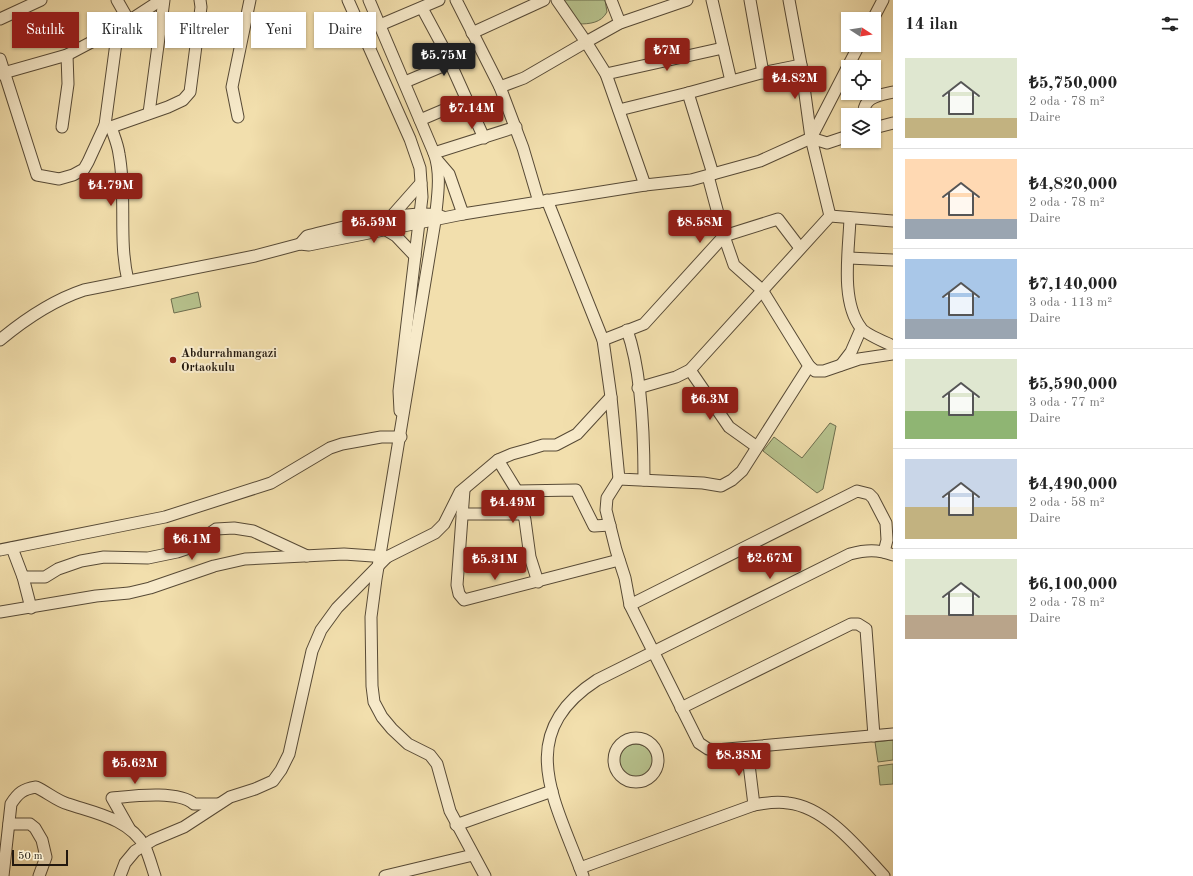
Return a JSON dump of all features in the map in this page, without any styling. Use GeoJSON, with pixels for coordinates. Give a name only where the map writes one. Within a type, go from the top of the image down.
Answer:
{"type":"FeatureCollection","features":[{"type":"Feature","properties":{"kind":"street"},"geometry":{"type":"LineString","coordinates":[[0,19],[40,0]]}},
{"type":"Feature","properties":{"kind":"street"},"geometry":{"type":"LineString","coordinates":[[117,0],[124,12]]}},
{"type":"Feature","properties":{"kind":"street"},"geometry":{"type":"LineString","coordinates":[[143,12],[162,0]]}},
{"type":"Feature","properties":{"kind":"street"},"geometry":{"type":"LineString","coordinates":[[149,113],[162,0]]}},
{"type":"Feature","properties":{"kind":"street"},"geometry":{"type":"LineString","coordinates":[[108,126],[173,105],[183,100],[190,92],[201,8],[200,0]]}},
{"type":"Feature","properties":{"kind":"street"},"geometry":{"type":"LineString","coordinates":[[238,117],[232,87],[250,0]]}},
{"type":"Feature","properties":{"kind":"street"},"geometry":{"type":"LineString","coordinates":[[348,0],[410,139],[420,168],[421,183],[419,219],[399,391],[401,433]]}},
{"type":"Feature","properties":{"kind":"street"},"geometry":{"type":"LineString","coordinates":[[368,0],[405,82],[436,157],[449,174],[463,214]]}},
{"type":"Feature","properties":{"kind":"street"},"geometry":{"type":"LineString","coordinates":[[380,26],[439,0]]}},
{"type":"Feature","properties":{"kind":"street"},"geometry":{"type":"LineString","coordinates":[[456,0],[500,87],[543,201],[603,340],[611,397],[619,479],[607,498],[606,510],[625,578],[630,605],[699,743],[716,750],[893,734]]}},
{"type":"Feature","properties":{"kind":"street"},"geometry":{"type":"LineString","coordinates":[[472,33],[544,0]]}},
{"type":"Feature","properties":{"kind":"street"},"geometry":{"type":"LineString","coordinates":[[557,0],[606,74],[645,185]]}},
{"type":"Feature","properties":{"kind":"street"},"geometry":{"type":"LineString","coordinates":[[611,0],[620,23]]}},
{"type":"Feature","properties":{"kind":"street"},"geometry":{"type":"LineString","coordinates":[[500,87],[524,78],[620,23],[687,0]]}},
{"type":"Feature","properties":{"kind":"street"},"geometry":{"type":"LineString","coordinates":[[712,0],[731,81]]}},
{"type":"Feature","properties":{"kind":"street"},"geometry":{"type":"LineString","coordinates":[[750,0],[763,73]]}},
{"type":"Feature","properties":{"kind":"street"},"geometry":{"type":"LineString","coordinates":[[789,0],[802,65],[811,138],[830,216]]}},
{"type":"Feature","properties":{"kind":"street"},"geometry":{"type":"LineString","coordinates":[[877,12],[883,0]]}},
{"type":"Feature","properties":{"kind":"street"},"geometry":{"type":"LineString","coordinates":[[422,8],[450,63],[484,138]]}},
{"type":"Feature","properties":{"kind":"street"},"geometry":{"type":"LineString","coordinates":[[2,73],[67,55],[87,44]]}},
{"type":"Feature","properties":{"kind":"street"},"geometry":{"type":"LineString","coordinates":[[0,59],[2,73],[37,175],[59,179],[73,175],[84,169],[108,126],[116,48]]}},
{"type":"Feature","properties":{"kind":"street"},"geometry":{"type":"LineString","coordinates":[[606,74],[723,48]]}},
{"type":"Feature","properties":{"kind":"street"},"geometry":{"type":"LineString","coordinates":[[300,244],[307,236],[390,218],[419,219],[463,214],[645,185],[691,180],[760,161],[811,138],[855,52]]}},
{"type":"Feature","properties":{"kind":"street"},"geometry":{"type":"LineString","coordinates":[[62,127],[68,84],[67,55]]}},
{"type":"Feature","properties":{"kind":"street"},"geometry":{"type":"LineString","coordinates":[[405,82],[450,63]]}},
{"type":"Feature","properties":{"kind":"street"},"geometry":{"type":"LineString","coordinates":[[619,110],[763,73],[802,65]]}},
{"type":"Feature","properties":{"kind":"street"},"geometry":{"type":"LineString","coordinates":[[865,108],[866,104],[870,99],[882,93],[893,92]]}},
{"type":"Feature","properties":{"kind":"street"},"geometry":{"type":"LineString","coordinates":[[688,93],[710,175],[724,236],[734,264],[762,290],[809,366],[815,370],[824,371],[860,358],[893,354]]}},
{"type":"Feature","properties":{"kind":"street"},"geometry":{"type":"LineString","coordinates":[[420,120],[467,100]]}},
{"type":"Feature","properties":{"kind":"street"},"geometry":{"type":"LineString","coordinates":[[881,126],[893,123]]}},
{"type":"Feature","properties":{"kind":"street"},"geometry":{"type":"LineString","coordinates":[[108,126],[119,153],[122,175],[123,244],[128,281]]}},
{"type":"Feature","properties":{"kind":"street"},"geometry":{"type":"LineString","coordinates":[[436,157],[516,127]]}},
{"type":"Feature","properties":{"kind":"street"},"geometry":{"type":"LineString","coordinates":[[811,138],[827,143],[841,138]]}},
{"type":"Feature","properties":{"kind":"street"},"geometry":{"type":"LineString","coordinates":[[436,157],[439,217],[401,433],[382,560],[371,617],[372,686],[374,702],[382,717],[408,744],[430,755],[437,764],[450,811],[456,825],[485,876]]}},
{"type":"Feature","properties":{"kind":"street"},"geometry":{"type":"LineString","coordinates":[[390,218],[421,183]]}},
{"type":"Feature","properties":{"kind":"street"},"geometry":{"type":"LineString","coordinates":[[830,216],[893,221]]}},
{"type":"Feature","properties":{"kind":"street"},"geometry":{"type":"LineString","coordinates":[[638,388],[676,377],[690,370],[830,216]]}},
{"type":"Feature","properties":{"kind":"street"},"geometry":{"type":"LineString","coordinates":[[850,218],[848,295],[853,315],[861,329],[893,346]]}},
{"type":"Feature","properties":{"kind":"street"},"geometry":{"type":"LineString","coordinates":[[0,340],[67,296],[92,288],[255,256],[300,244],[309,245],[386,230],[419,219]]}},
{"type":"Feature","properties":{"kind":"street"},"geometry":{"type":"LineString","coordinates":[[603,340],[644,324],[724,236],[778,219],[800,248]]}},
{"type":"Feature","properties":{"kind":"street"},"geometry":{"type":"LineString","coordinates":[[386,230],[396,236],[415,256]]}},
{"type":"Feature","properties":{"kind":"street"},"geometry":{"type":"LineString","coordinates":[[849,258],[893,260]]}},
{"type":"Feature","properties":{"kind":"street"},"geometry":{"type":"LineString","coordinates":[[840,365],[854,347],[861,329]]}},
{"type":"Feature","properties":{"kind":"street"},"geometry":{"type":"LineString","coordinates":[[627,330],[635,360],[644,450],[644,480]]}},
{"type":"Feature","properties":{"kind":"street"},"geometry":{"type":"LineString","coordinates":[[619,479],[703,483],[721,486],[732,480],[742,471],[809,366]]}},
{"type":"Feature","properties":{"kind":"street"},"geometry":{"type":"LineString","coordinates":[[690,370],[729,427],[757,447]]}},
{"type":"Feature","properties":{"kind":"street"},"geometry":{"type":"LineString","coordinates":[[120,876],[125,863],[135,851],[184,826],[230,797],[255,789],[273,781],[281,770],[289,754],[312,651],[321,630],[337,608],[382,560],[435,532],[444,524],[460,492],[498,460],[530,448],[556,445],[577,434],[611,397]]}},
{"type":"Feature","properties":{"kind":"street"},"geometry":{"type":"LineString","coordinates":[[0,550],[165,517],[271,483],[330,448],[342,444],[401,433]]}},
{"type":"Feature","properties":{"kind":"street"},"geometry":{"type":"LineString","coordinates":[[498,460],[517,491],[523,514],[530,557],[538,582]]}},
{"type":"Feature","properties":{"kind":"street"},"geometry":{"type":"LineString","coordinates":[[464,489],[458,585],[461,598],[468,600],[619,560]]}},
{"type":"Feature","properties":{"kind":"street"},"geometry":{"type":"LineString","coordinates":[[517,491],[576,490],[594,526],[610,525]]}},
{"type":"Feature","properties":{"kind":"street"},"geometry":{"type":"LineString","coordinates":[[630,605],[850,493],[857,491],[869,494],[874,498],[886,523],[888,553],[868,550],[850,554],[597,680],[580,691],[565,706],[554,724],[547,744],[546,764],[552,791],[582,872],[754,805],[773,802],[790,803],[808,809],[827,820],[844,834],[884,876]]}},
{"type":"Feature","properties":{"kind":"street"},"geometry":{"type":"LineString","coordinates":[[462,514],[523,514]]}},
{"type":"Feature","properties":{"kind":"street"},"geometry":{"type":"LineString","coordinates":[[23,577],[45,577],[58,569],[81,561],[98,558],[148,558],[177,552],[189,548],[216,529],[234,528],[253,531],[308,557]]}},
{"type":"Feature","properties":{"kind":"street"},"geometry":{"type":"LineString","coordinates":[[12,548],[23,577],[31,608]]}},
{"type":"Feature","properties":{"kind":"street"},"geometry":{"type":"LineString","coordinates":[[0,612],[96,596],[129,593],[150,588],[214,566],[245,559],[344,554],[382,560]]}},
{"type":"Feature","properties":{"kind":"street"},"geometry":{"type":"LineString","coordinates":[[681,708],[851,624],[858,624],[866,629],[874,736]]}},
{"type":"Feature","properties":{"kind":"street"},"geometry":{"type":"LineString","coordinates":[[747,748],[754,805]]}},
{"type":"Feature","properties":{"kind":"street"},"geometry":{"type":"LineString","coordinates":[[3,876],[2,861],[11,804],[17,794],[26,789],[36,787],[66,804],[95,811],[116,820],[131,831]]}},
{"type":"Feature","properties":{"kind":"street"},"geometry":{"type":"LineString","coordinates":[[456,825],[552,791]]}},
{"type":"Feature","properties":{"kind":"street"},"geometry":{"type":"LineString","coordinates":[[156,876],[144,846],[131,831],[112,798],[170,796],[188,799],[194,804],[219,804]]}},
{"type":"Feature","properties":{"kind":"street"},"geometry":{"type":"LineString","coordinates":[[9,824],[30,824],[35,828],[42,840],[46,857],[39,876]]}},
{"type":"Feature","properties":{"kind":"street"},"geometry":{"type":"LineString","coordinates":[[385,876],[473,855]]}},
{"type":"Feature","properties":{"kind":"green space"},"geometry":{"type":"Polygon","coordinates":[[[563,0],[605,0],[607,12],[602,19],[598,21],[587,24],[578,24],[563,0]]]}},
{"type":"Feature","properties":{"kind":"green space"},"geometry":{"type":"Polygon","coordinates":[[[198,292],[201,307],[174,313],[171,299],[198,292]]]}},
{"type":"Feature","properties":{"kind":"green space"},"geometry":{"type":"Polygon","coordinates":[[[830,423],[836,426],[823,489],[817,493],[763,451],[774,437],[802,458],[830,423]]]}},
{"type":"Feature","properties":{"kind":"green space"},"geometry":{"type":"Polygon","coordinates":[[[893,740],[893,760],[878,762],[875,742],[893,740]]]}},
{"type":"Feature","properties":{"kind":"green space"},"geometry":{"type":"Polygon","coordinates":[[[633,744],[639,744],[643,745],[650,751],[653,761],[652,768],[646,775],[639,778],[633,778],[629,777],[622,771],[619,764],[619,758],[620,754],[626,747],[633,744]]]}},
{"type":"Feature","properties":{"kind":"green space"},"geometry":{"type":"Polygon","coordinates":[[[893,764],[893,784],[880,785],[878,766],[893,764]]]}},
{"type":"Feature","properties":{"kind":"place","name":"Abdurrahmangazi Ortaokulu"},"geometry":{"type":"Point","coordinates":[173,360]}}]}
